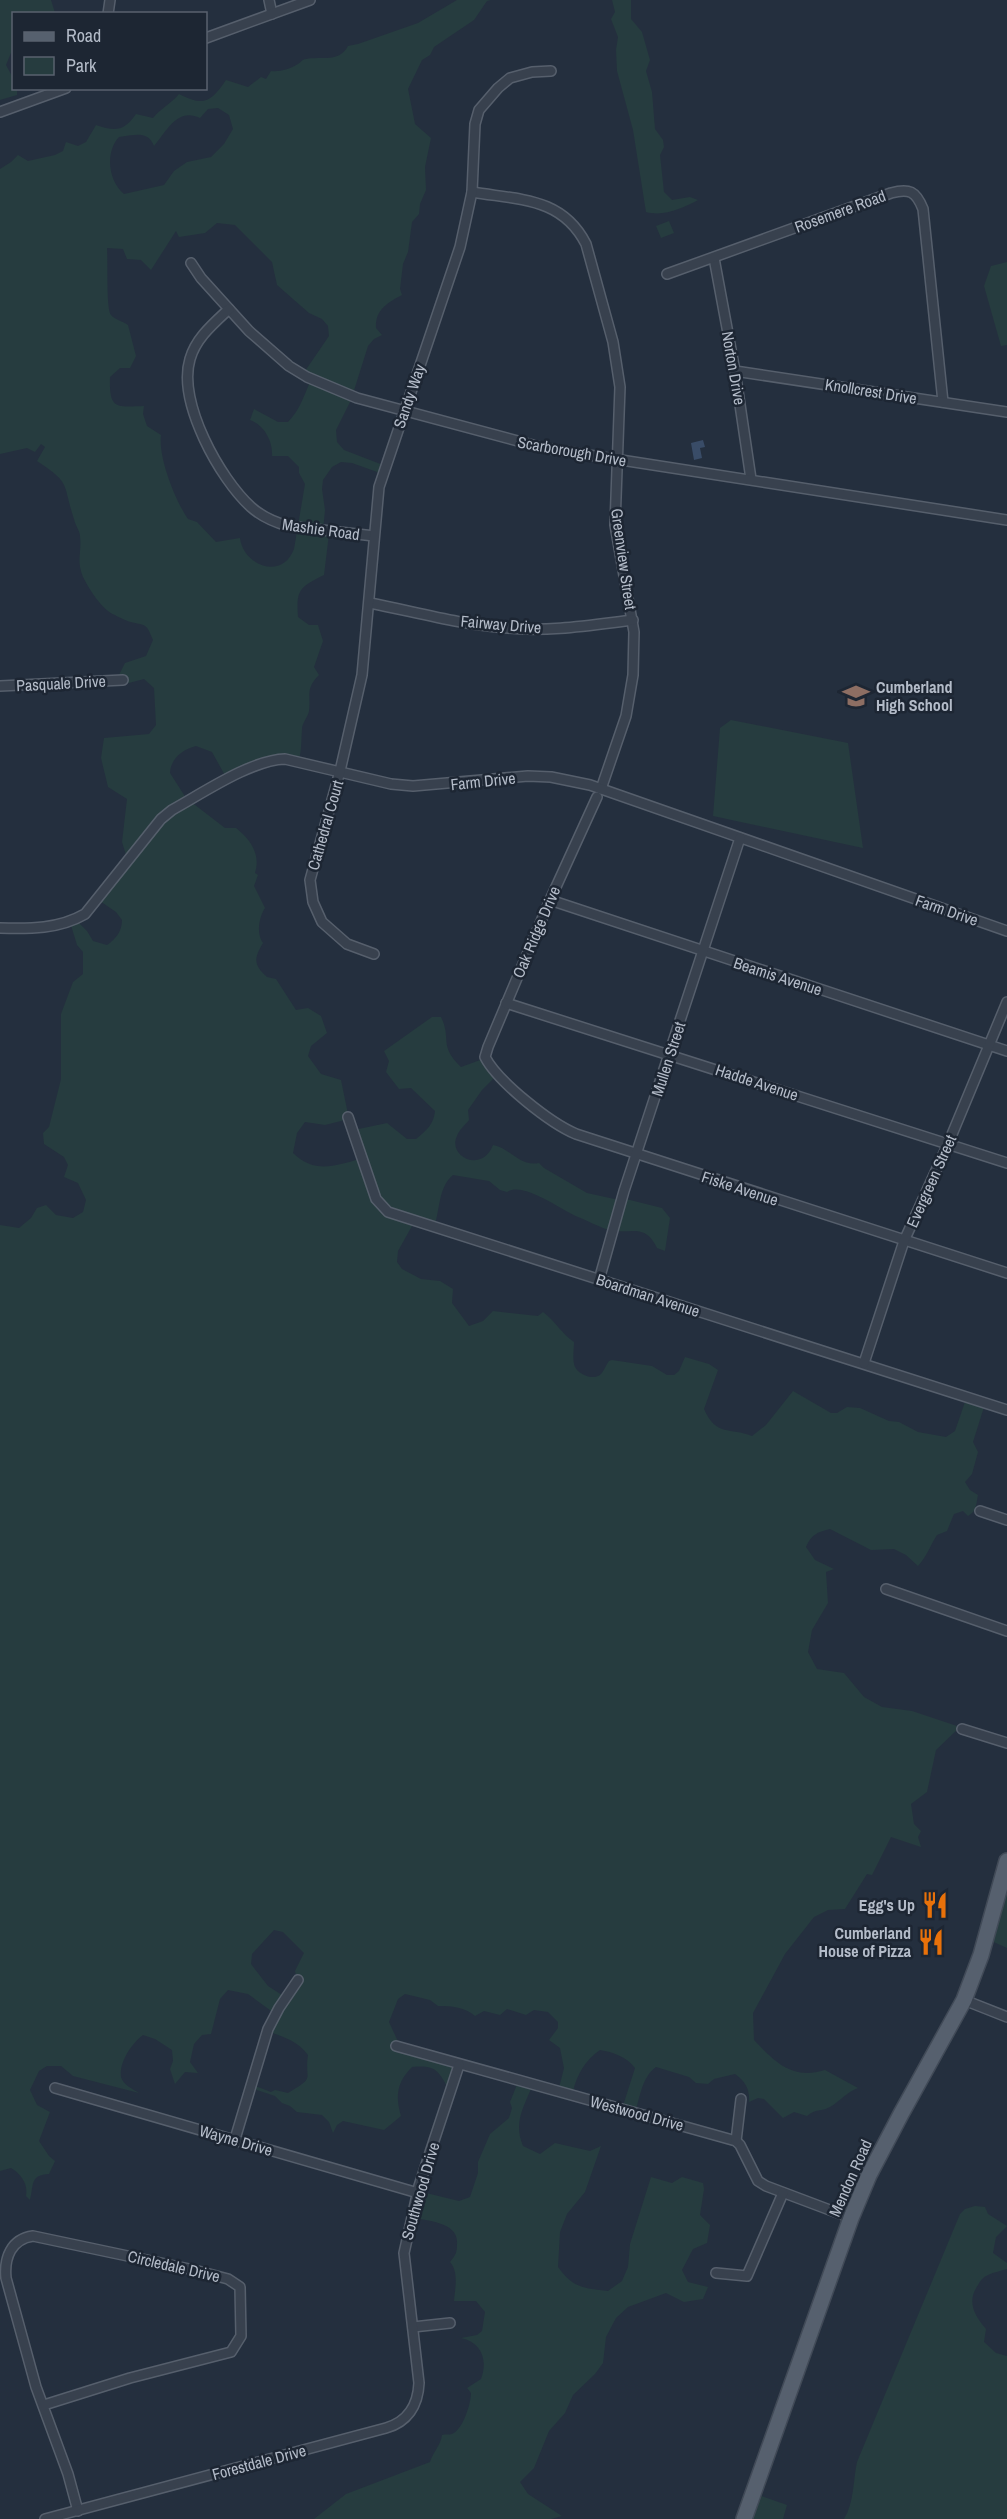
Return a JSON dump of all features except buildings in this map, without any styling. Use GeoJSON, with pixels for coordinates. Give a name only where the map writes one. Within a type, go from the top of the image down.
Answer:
{"type":"FeatureCollection","features":[{"type":"Feature","properties":{"kind":"main road","name":"Mendon Road"},"geometry":{"type":"LineString","coordinates":[[744,2519],[851,2218],[869,2175],[964,2000],[981,1955],[1007,1861]]}},
{"type":"Feature","properties":{"kind":"street"},"geometry":{"type":"LineString","coordinates":[[269,0],[272,14]]}},
{"type":"Feature","properties":{"kind":"street"},"geometry":{"type":"LineString","coordinates":[[207,38],[310,0]]}},
{"type":"Feature","properties":{"kind":"street","name":"Sandy Way"},"geometry":{"type":"LineString","coordinates":[[340,771],[362,675],[379,487],[452,273],[472,192],[475,124],[479,110],[510,78],[532,72],[551,71]]}},
{"type":"Feature","properties":{"kind":"street"},"geometry":{"type":"LineString","coordinates":[[0,112],[60,90]]}},
{"type":"Feature","properties":{"kind":"street","name":"Rosemere Road"},"geometry":{"type":"LineString","coordinates":[[667,274],[891,192],[904,189],[913,192],[923,209],[943,402]]}},
{"type":"Feature","properties":{"kind":"street","name":"Greenview Street"},"geometry":{"type":"LineString","coordinates":[[472,192],[545,206],[558,211],[580,232],[586,244],[613,342],[621,405],[615,525],[633,620],[633,675],[621,735],[599,793]]}},
{"type":"Feature","properties":{"kind":"street","name":"Norton Drive"},"geometry":{"type":"LineString","coordinates":[[714,258],[752,479]]}},
{"type":"Feature","properties":{"kind":"street","name":"Scarborough Drive"},"geometry":{"type":"LineString","coordinates":[[190,263],[229,309],[266,346],[308,377],[357,398],[544,448],[1007,520]]}},
{"type":"Feature","properties":{"kind":"street","name":"Mashie Road"},"geometry":{"type":"LineString","coordinates":[[229,309],[200,339],[188,366],[190,398],[215,459],[238,493],[250,506],[275,522],[288,526],[374,537]]}},
{"type":"Feature","properties":{"kind":"street","name":"Knollcrest Drive"},"geometry":{"type":"LineString","coordinates":[[735,371],[1007,412]]}},
{"type":"Feature","properties":{"kind":"street","name":"Fairway Drive"},"geometry":{"type":"LineString","coordinates":[[370,603],[475,624],[509,628],[552,629],[633,620]]}},
{"type":"Feature","properties":{"kind":"street","name":"Pasquale Drive"},"geometry":{"type":"LineString","coordinates":[[0,686],[123,680]]}},
{"type":"Feature","properties":{"kind":"street","name":"Farm Drive"},"geometry":{"type":"LineString","coordinates":[[0,928],[50,927],[85,914],[161,819],[172,810],[253,767],[272,760],[285,759],[412,786],[528,776],[557,778],[740,838],[1007,931]]}},
{"type":"Feature","properties":{"kind":"street","name":"Cathedral Court"},"geometry":{"type":"LineString","coordinates":[[340,771],[312,869],[310,891],[316,912],[329,930],[347,944],[374,954]]}},
{"type":"Feature","properties":{"kind":"street","name":"Oak Ridge Drive"},"geometry":{"type":"LineString","coordinates":[[492,1069],[485,1057],[550,900],[599,793]]}},
{"type":"Feature","properties":{"kind":"street","name":"Mullen Street"},"geometry":{"type":"LineString","coordinates":[[599,1280],[624,1191],[740,838]]}},
{"type":"Feature","properties":{"kind":"street","name":"Beamis Avenue"},"geometry":{"type":"LineString","coordinates":[[550,900],[1007,1051]]}},
{"type":"Feature","properties":{"kind":"street","name":"Evergreen Street"},"geometry":{"type":"LineString","coordinates":[[864,1363],[904,1241],[948,1144],[1007,1002]]}},
{"type":"Feature","properties":{"kind":"street","name":"Hadde Avenue"},"geometry":{"type":"LineString","coordinates":[[506,1003],[1007,1163]]}},
{"type":"Feature","properties":{"kind":"street","name":"Fiske Avenue"},"geometry":{"type":"LineString","coordinates":[[492,1069],[538,1111],[564,1130],[1007,1273]]}},
{"type":"Feature","properties":{"kind":"street","name":"Boardman Avenue"},"geometry":{"type":"LineString","coordinates":[[348,1117],[376,1199],[388,1212],[1007,1410]]}},
{"type":"Feature","properties":{"kind":"street"},"geometry":{"type":"LineString","coordinates":[[980,1511],[1007,1520]]}},
{"type":"Feature","properties":{"kind":"street"},"geometry":{"type":"LineString","coordinates":[[886,1589],[1007,1631]]}},
{"type":"Feature","properties":{"kind":"street"},"geometry":{"type":"LineString","coordinates":[[962,1729],[1007,1743]]}},
{"type":"Feature","properties":{"kind":"street"},"geometry":{"type":"LineString","coordinates":[[235,2139],[268,2029],[298,1980]]}},
{"type":"Feature","properties":{"kind":"street"},"geometry":{"type":"LineString","coordinates":[[964,2000],[1007,2017]]}},
{"type":"Feature","properties":{"kind":"street","name":"Westwood Drive"},"geometry":{"type":"LineString","coordinates":[[396,2046],[736,2141]]}},
{"type":"Feature","properties":{"kind":"street","name":"Southwood Drive"},"geometry":{"type":"LineString","coordinates":[[417,2356],[404,2253],[418,2193],[459,2065]]}},
{"type":"Feature","properties":{"kind":"street","name":"Wayne Drive"},"geometry":{"type":"LineString","coordinates":[[55,2088],[418,2193]]}},
{"type":"Feature","properties":{"kind":"street"},"geometry":{"type":"LineString","coordinates":[[741,2099],[736,2141],[758,2181],[783,2193],[851,2218]]}},
{"type":"Feature","properties":{"kind":"street"},"geometry":{"type":"LineString","coordinates":[[716,2273],[747,2276],[783,2193]]}},
{"type":"Feature","properties":{"kind":"street","name":"Circledale Drive"},"geometry":{"type":"LineString","coordinates":[[44,2405],[130,2378],[231,2352],[241,2336],[240,2287],[228,2279],[194,2270],[33,2236],[24,2237],[10,2250],[6,2259],[6,2277],[36,2387],[44,2405],[78,2511]]}},
{"type":"Feature","properties":{"kind":"street"},"geometry":{"type":"LineString","coordinates":[[413,2327],[450,2323]]}},
{"type":"Feature","properties":{"kind":"street","name":"Forestdale Drive"},"geometry":{"type":"LineString","coordinates":[[45,2519],[397,2425],[408,2415],[419,2393],[417,2356]]}},
{"type":"Feature","properties":{"kind":"green space"},"geometry":{"type":"Polygon","coordinates":[[[0,0],[51,0],[55,12],[12,12],[12,50],[6,65],[12,76],[12,90],[17,90],[17,95],[0,100],[0,0]]]}},
{"type":"Feature","properties":{"kind":"green space"},"geometry":{"type":"Polygon","coordinates":[[[457,0],[491,0],[487,1],[474,20],[434,47],[430,55],[422,60],[408,89],[415,124],[431,138],[425,167],[426,190],[420,204],[419,214],[412,222],[408,252],[403,264],[400,289],[402,295],[387,304],[378,316],[376,328],[382,335],[368,346],[351,400],[336,430],[337,442],[344,450],[383,465],[380,473],[352,463],[341,462],[332,467],[323,480],[325,510],[323,531],[329,534],[324,575],[305,586],[298,600],[298,617],[309,625],[318,625],[323,641],[314,667],[319,675],[310,688],[309,711],[302,727],[298,763],[278,762],[227,779],[212,752],[196,746],[178,755],[170,773],[186,798],[225,828],[236,828],[250,842],[257,860],[255,873],[258,875],[254,886],[265,908],[259,926],[263,943],[258,953],[257,965],[267,977],[276,979],[296,1010],[308,1008],[321,1016],[327,1033],[311,1046],[308,1056],[321,1074],[341,1080],[349,1119],[325,1125],[305,1122],[297,1133],[293,1153],[309,1164],[333,1166],[360,1159],[354,1130],[387,1123],[407,1139],[416,1139],[423,1133],[431,1123],[435,1111],[411,1088],[399,1089],[386,1072],[389,1061],[384,1051],[432,1017],[441,1017],[446,1031],[447,1047],[461,1067],[483,1059],[496,1076],[482,1090],[468,1110],[469,1120],[459,1132],[455,1143],[461,1155],[467,1159],[481,1159],[488,1154],[493,1145],[526,1162],[539,1163],[587,1193],[619,1200],[622,1198],[662,1208],[670,1218],[665,1251],[657,1248],[652,1240],[642,1232],[609,1230],[532,1193],[522,1190],[507,1192],[500,1190],[489,1181],[453,1175],[442,1193],[434,1228],[412,1226],[398,1251],[397,1262],[402,1269],[421,1279],[440,1281],[453,1289],[452,1303],[469,1326],[483,1321],[493,1311],[538,1316],[543,1312],[574,1342],[575,1367],[591,1377],[601,1374],[612,1360],[652,1366],[667,1375],[674,1375],[679,1371],[685,1357],[709,1364],[718,1370],[704,1409],[709,1418],[713,1424],[724,1430],[752,1436],[766,1425],[793,1391],[831,1413],[837,1413],[847,1407],[860,1408],[889,1421],[899,1422],[918,1432],[946,1437],[955,1431],[966,1399],[984,1407],[973,1442],[978,1452],[972,1474],[965,1482],[970,1490],[978,1495],[975,1510],[968,1516],[963,1511],[954,1514],[947,1531],[937,1535],[918,1566],[906,1555],[894,1549],[871,1550],[830,1529],[815,1535],[806,1547],[815,1560],[834,1569],[826,1572],[828,1603],[812,1630],[808,1652],[817,1669],[844,1673],[864,1697],[882,1707],[912,1711],[960,1727],[936,1750],[927,1792],[911,1804],[914,1824],[921,1831],[918,1837],[921,1847],[891,1837],[872,1875],[867,1874],[845,1909],[828,1910],[814,1917],[785,1954],[753,2013],[754,2040],[777,2062],[803,2073],[825,2070],[858,2088],[830,2107],[807,2116],[794,2112],[783,2118],[764,2099],[758,2098],[749,2102],[746,2086],[735,2074],[714,2079],[708,2084],[696,2083],[689,2077],[656,2067],[645,2082],[635,2113],[622,2109],[635,2068],[624,2058],[610,2052],[600,2050],[590,2058],[579,2074],[573,2091],[558,2092],[564,2068],[560,2048],[549,2040],[558,2028],[558,2022],[548,2012],[534,2010],[526,2015],[507,2009],[500,2015],[484,2011],[475,2016],[463,2009],[438,2006],[430,2000],[405,1994],[398,1999],[389,2022],[401,2048],[456,2064],[449,2090],[435,2070],[426,2067],[412,2067],[400,2084],[398,2102],[401,2116],[384,2130],[343,2121],[337,2125],[333,2133],[329,2122],[322,2115],[297,2112],[275,2096],[248,2087],[250,2084],[271,2092],[275,2090],[288,2093],[306,2080],[308,2055],[295,2043],[266,2031],[274,2013],[248,1994],[228,1990],[220,1999],[211,2034],[202,2035],[194,2044],[190,2062],[198,2073],[185,2072],[175,2084],[170,2069],[173,2061],[172,2050],[155,2039],[143,2035],[127,2053],[121,2071],[121,2077],[128,2087],[139,2093],[73,2076],[61,2066],[47,2066],[39,2071],[30,2090],[37,2105],[50,2112],[39,2141],[55,2161],[49,2174],[39,2176],[34,2181],[30,2200],[26,2196],[25,2184],[18,2174],[11,2168],[0,2171],[0,1225],[19,1228],[31,1218],[37,1208],[46,1205],[56,1215],[73,1218],[83,1212],[86,1200],[78,1183],[64,1177],[68,1165],[64,1157],[44,1144],[43,1133],[49,1127],[61,1079],[61,1014],[73,982],[83,974],[83,952],[77,945],[70,922],[75,919],[93,941],[107,945],[120,931],[122,920],[116,912],[97,899],[106,882],[126,855],[122,842],[127,799],[108,787],[101,758],[104,738],[149,734],[156,725],[154,688],[144,679],[125,684],[115,683],[125,663],[146,656],[153,640],[145,626],[130,622],[105,609],[83,577],[80,566],[80,534],[64,485],[56,475],[37,461],[45,447],[41,444],[35,452],[27,448],[0,454],[0,169],[18,155],[28,161],[63,151],[66,142],[78,146],[86,142],[96,125],[114,129],[128,124],[136,114],[153,118],[179,94],[195,100],[206,100],[216,93],[226,80],[248,87],[261,77],[266,79],[271,71],[288,69],[305,59],[335,57],[348,46],[418,23],[457,0]],[[218,108],[208,109],[200,118],[185,115],[179,118],[168,127],[154,146],[144,136],[119,137],[110,158],[114,182],[124,194],[164,185],[174,171],[187,162],[211,157],[224,144],[233,129],[229,115],[218,108]],[[217,223],[205,233],[179,237],[176,231],[151,270],[141,260],[127,259],[123,249],[107,248],[109,311],[113,317],[128,325],[136,356],[130,368],[120,368],[110,377],[111,396],[116,404],[121,406],[144,406],[143,414],[147,426],[161,435],[162,455],[168,478],[188,519],[197,522],[216,542],[240,538],[248,556],[255,562],[272,567],[281,565],[294,549],[305,484],[299,473],[299,467],[288,456],[272,456],[267,434],[250,420],[254,409],[278,422],[288,422],[296,412],[311,380],[303,374],[329,336],[328,326],[277,285],[272,262],[235,225],[217,223]],[[274,1930],[252,1954],[251,1964],[268,1986],[285,1997],[297,1980],[295,1971],[304,1953],[283,1932],[274,1930]]]}},
{"type":"Feature","properties":{"kind":"green space"},"geometry":{"type":"Polygon","coordinates":[[[612,0],[631,0],[631,19],[642,32],[650,60],[646,71],[652,92],[655,129],[663,140],[664,147],[660,155],[664,192],[672,200],[690,197],[698,200],[673,211],[646,212],[633,130],[617,71],[618,37],[611,19],[615,12],[612,0]]]}},
{"type":"Feature","properties":{"kind":"green space"},"geometry":{"type":"Polygon","coordinates":[[[669,221],[674,233],[661,238],[656,226],[669,221]]]}},
{"type":"Feature","properties":{"kind":"green space"},"geometry":{"type":"Polygon","coordinates":[[[1007,262],[1007,345],[1001,346],[984,286],[991,266],[1007,262]]]}},
{"type":"Feature","properties":{"kind":"green space"},"geometry":{"type":"Polygon","coordinates":[[[731,720],[848,743],[863,848],[713,816],[720,728],[731,720]]]}},
{"type":"Feature","properties":{"kind":"green space"},"geometry":{"type":"Polygon","coordinates":[[[1007,1860],[1007,1948],[987,1939],[1007,1860]]]}},
{"type":"Feature","properties":{"kind":"green space"},"geometry":{"type":"Polygon","coordinates":[[[518,2082],[526,2083],[531,2089],[519,2124],[523,2146],[540,2154],[555,2143],[590,2151],[601,2146],[585,2192],[567,2214],[560,2232],[558,2267],[563,2274],[579,2286],[599,2290],[608,2291],[622,2281],[628,2267],[630,2244],[651,2177],[672,2183],[682,2177],[703,2183],[700,2215],[710,2225],[707,2243],[693,2249],[682,2270],[688,2282],[708,2287],[703,2299],[684,2302],[666,2293],[628,2307],[616,2318],[606,2337],[603,2363],[573,2395],[565,2413],[549,2431],[534,2468],[520,2482],[528,2494],[562,2516],[551,2519],[314,2519],[346,2494],[430,2462],[442,2435],[456,2432],[463,2422],[471,2397],[467,2388],[481,2379],[484,2366],[482,2353],[478,2348],[468,2340],[461,2338],[477,2335],[482,2331],[485,2312],[476,2301],[454,2301],[455,2271],[450,2262],[456,2253],[457,2244],[453,2231],[441,2224],[411,2217],[418,2191],[459,2201],[470,2197],[478,2173],[478,2162],[490,2134],[509,2118],[512,2108],[510,2102],[518,2082]]]}},
{"type":"Feature","properties":{"kind":"green space"},"geometry":{"type":"Polygon","coordinates":[[[975,2206],[985,2207],[988,2214],[1007,2226],[996,2237],[993,2253],[1007,2263],[1007,2269],[982,2279],[974,2291],[972,2303],[975,2314],[986,2329],[984,2342],[996,2353],[1007,2356],[1007,2519],[844,2519],[851,2499],[857,2462],[960,2214],[965,2209],[975,2206]]]}},
{"type":"Feature","properties":{"kind":"green space"},"geometry":{"type":"Polygon","coordinates":[[[750,2492],[787,2505],[783,2519],[741,2519],[750,2492]]]}},
{"type":"Feature","properties":{"kind":"water"},"geometry":{"type":"Polygon","coordinates":[[[703,440],[705,447],[700,448],[702,458],[694,460],[691,443],[703,440]]]}},
{"type":"Feature","properties":{"kind":"place","name":"Cumberland High School"},"geometry":{"type":"Point","coordinates":[856,696]}},
{"type":"Feature","properties":{"kind":"place","name":"Egg's Up"},"geometry":{"type":"Point","coordinates":[935,1905]}},
{"type":"Feature","properties":{"kind":"place","name":"Cumberland House of Pizza"},"geometry":{"type":"Point","coordinates":[931,1942]}}]}
